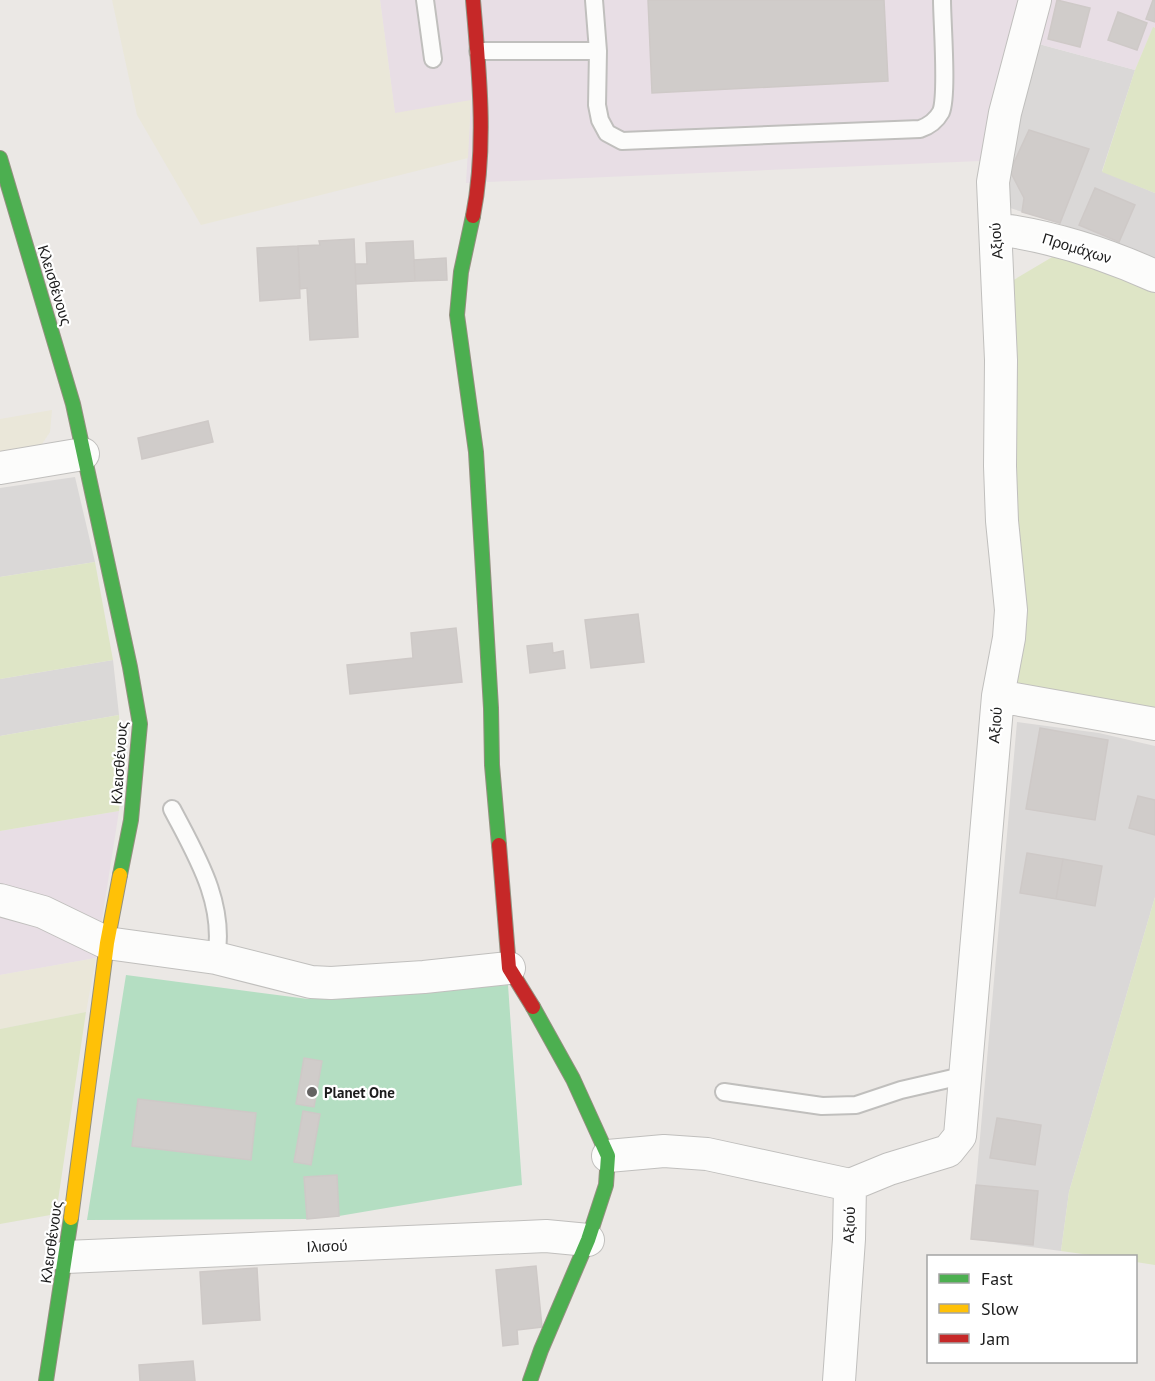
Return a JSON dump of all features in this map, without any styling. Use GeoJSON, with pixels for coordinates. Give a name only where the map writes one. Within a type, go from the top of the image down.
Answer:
{"type":"FeatureCollection","features":[{"type":"Feature","properties":{"kind":"street"},"geometry":{"type":"LineString","coordinates":[[473,0],[481,96],[480,153],[474,213],[461,272],[457,315],[476,452],[491,708],[492,765],[509,968],[520,983],[573,1079],[608,1156],[606,1185],[588,1240],[530,1381]]}},
{"type":"Feature","properties":{"kind":"street","name":"Αξιού"},"geometry":{"type":"LineString","coordinates":[[840,1381],[850,1185],[889,1169],[948,1150],[960,1136],[998,696],[1009,638],[1011,610],[1002,521],[1000,466],[1001,360],[993,199],[995,164],[1005,113],[1035,0]]}},
{"type":"Feature","properties":{"kind":"street","name":"Κλεισθένους"},"geometry":{"type":"LineString","coordinates":[[0,158],[73,404],[130,667],[140,724],[131,820],[107,943],[66,1257],[46,1381]]}},
{"type":"Feature","properties":{"kind":"street","name":"Προμάχων"},"geometry":{"type":"LineString","coordinates":[[996,229],[1028,233],[1057,241],[1127,264],[1155,276]]}},
{"type":"Feature","properties":{"kind":"street"},"geometry":{"type":"LineString","coordinates":[[0,468],[83,454]]}},
{"type":"Feature","properties":{"kind":"street"},"geometry":{"type":"LineString","coordinates":[[998,696],[1155,724]]}},
{"type":"Feature","properties":{"kind":"street"},"geometry":{"type":"LineString","coordinates":[[0,900],[43,912],[107,943],[216,958],[294,978],[330,983],[424,977],[509,968]]}},
{"type":"Feature","properties":{"kind":"street"},"geometry":{"type":"LineString","coordinates":[[608,1156],[664,1151],[707,1154],[850,1185]]}},
{"type":"Feature","properties":{"kind":"street","name":"Ιλισού"},"geometry":{"type":"LineString","coordinates":[[66,1257],[546,1236],[588,1240]]}},
{"type":"Feature","properties":{"kind":"lane"},"geometry":{"type":"LineString","coordinates":[[425,0],[433,58]]}},
{"type":"Feature","properties":{"kind":"lane"},"geometry":{"type":"LineString","coordinates":[[594,0],[598,51],[597,105],[600,120],[607,133],[622,141],[920,129],[930,125],[938,116],[944,100],[942,0]]}},
{"type":"Feature","properties":{"kind":"lane"},"geometry":{"type":"LineString","coordinates":[[478,51],[598,51]]}},
{"type":"Feature","properties":{"kind":"lane"},"geometry":{"type":"LineString","coordinates":[[171,809],[207,878],[220,940],[216,958]]}},
{"type":"Feature","properties":{"kind":"lane"},"geometry":{"type":"LineString","coordinates":[[724,1092],[822,1106],[856,1105],[901,1090],[966,1076]]}},
{"type":"Feature","properties":{"kind":"shaded area"},"geometry":{"type":"Polygon","coordinates":[[[112,0],[380,0],[395,113],[471,100],[468,158],[201,225],[137,115],[112,0]]]}},
{"type":"Feature","properties":{"kind":"shaded area"},"geometry":{"type":"Polygon","coordinates":[[[380,0],[1022,0],[980,161],[466,183],[471,101],[395,114],[380,0]]]}},
{"type":"Feature","properties":{"kind":"shaded area"},"geometry":{"type":"Polygon","coordinates":[[[1047,0],[1155,0],[1155,28],[1153,28],[1135,70],[1035,43],[1047,0]]]}},
{"type":"Feature","properties":{"kind":"shaded area"},"geometry":{"type":"Polygon","coordinates":[[[1035,43],[1135,70],[1102,171],[1155,193],[1155,261],[1072,228],[1004,206],[1004,176],[1035,43]]]}},
{"type":"Feature","properties":{"kind":"shaded area"},"geometry":{"type":"Polygon","coordinates":[[[52,410],[50,432],[42,444],[31,450],[0,455],[0,419],[52,410]]]}},
{"type":"Feature","properties":{"kind":"shaded area"},"geometry":{"type":"Polygon","coordinates":[[[75,477],[95,562],[0,577],[0,488],[75,477]]]}},
{"type":"Feature","properties":{"kind":"shaded area"},"geometry":{"type":"Polygon","coordinates":[[[113,660],[119,715],[0,736],[0,679],[113,660]]]}},
{"type":"Feature","properties":{"kind":"shaded area"},"geometry":{"type":"Polygon","coordinates":[[[1017,722],[1099,733],[1155,746],[1155,897],[1069,1192],[1061,1251],[971,1239],[1017,722]]]}},
{"type":"Feature","properties":{"kind":"shaded area"},"geometry":{"type":"Polygon","coordinates":[[[119,811],[96,958],[0,975],[0,831],[119,811]]]}},
{"type":"Feature","properties":{"kind":"shaded area"},"geometry":{"type":"Polygon","coordinates":[[[96,958],[86,1012],[0,1029],[0,975],[96,958]]]}},
{"type":"Feature","properties":{"kind":"green space"},"geometry":{"type":"Polygon","coordinates":[[[1153,27],[1155,28],[1155,193],[1102,172],[1135,70],[1153,27]]]}},
{"type":"Feature","properties":{"kind":"green space"},"geometry":{"type":"Polygon","coordinates":[[[1059,253],[1155,285],[1155,724],[1009,696],[1013,549],[1012,281],[1059,253]]]}},
{"type":"Feature","properties":{"kind":"green space"},"geometry":{"type":"Polygon","coordinates":[[[95,562],[113,660],[0,679],[0,577],[95,562]]]}},
{"type":"Feature","properties":{"kind":"green space"},"geometry":{"type":"Polygon","coordinates":[[[119,715],[122,768],[119,811],[0,831],[0,736],[119,715]]]}},
{"type":"Feature","properties":{"kind":"green space"},"geometry":{"type":"Polygon","coordinates":[[[1155,897],[1155,1265],[1137,1262],[1137,1255],[1090,1255],[1061,1251],[1069,1192],[1155,897]]]}},
{"type":"Feature","properties":{"kind":"green space","name":"Planet One"},"geometry":{"type":"Polygon","coordinates":[[[126,975],[308,999],[508,985],[522,1185],[339,1216],[307,1219],[87,1220],[126,975]]]}},
{"type":"Feature","properties":{"kind":"green space"},"geometry":{"type":"Polygon","coordinates":[[[86,1012],[56,1214],[0,1224],[0,1029],[86,1012]]]}},
{"type":"Feature","properties":{"kind":"building"},"geometry":{"type":"Polygon","coordinates":[[[648,0],[884,0],[888,81],[652,93],[648,0]]]}},
{"type":"Feature","properties":{"kind":"building"},"geometry":{"type":"Polygon","coordinates":[[[1057,0],[1090,8],[1080,47],[1048,39],[1057,0]]]}},
{"type":"Feature","properties":{"kind":"building"},"geometry":{"type":"Polygon","coordinates":[[[1153,0],[1155,0],[1155,22],[1146,19],[1153,0]]]}},
{"type":"Feature","properties":{"kind":"building"},"geometry":{"type":"Polygon","coordinates":[[[1118,12],[1147,23],[1137,50],[1108,40],[1118,12]]]}},
{"type":"Feature","properties":{"kind":"building"},"geometry":{"type":"Polygon","coordinates":[[[1029,130],[1089,149],[1060,223],[1022,212],[1024,198],[1010,171],[1029,130]]]}},
{"type":"Feature","properties":{"kind":"building"},"geometry":{"type":"Polygon","coordinates":[[[1095,188],[1135,205],[1119,242],[1079,225],[1095,188]]]}},
{"type":"Feature","properties":{"kind":"building"},"geometry":{"type":"Polygon","coordinates":[[[354,239],[358,337],[310,340],[307,288],[300,289],[298,246],[320,245],[319,241],[354,239]]]}},
{"type":"Feature","properties":{"kind":"building"},"geometry":{"type":"Polygon","coordinates":[[[413,241],[415,281],[356,284],[355,264],[367,264],[366,243],[413,241]]]}},
{"type":"Feature","properties":{"kind":"building"},"geometry":{"type":"Polygon","coordinates":[[[298,246],[300,298],[260,301],[257,248],[298,246]]]}},
{"type":"Feature","properties":{"kind":"building"},"geometry":{"type":"Polygon","coordinates":[[[446,258],[447,280],[415,281],[414,260],[446,258]]]}},
{"type":"Feature","properties":{"kind":"building"},"geometry":{"type":"Polygon","coordinates":[[[208,421],[213,442],[142,459],[138,438],[208,421]]]}},
{"type":"Feature","properties":{"kind":"building"},"geometry":{"type":"Polygon","coordinates":[[[638,614],[644,662],[591,668],[585,620],[638,614]]]}},
{"type":"Feature","properties":{"kind":"building"},"geometry":{"type":"Polygon","coordinates":[[[456,628],[462,682],[350,694],[347,665],[413,658],[411,633],[456,628]]]}},
{"type":"Feature","properties":{"kind":"building"},"geometry":{"type":"Polygon","coordinates":[[[552,643],[553,653],[563,651],[565,668],[530,673],[527,646],[552,643]]]}},
{"type":"Feature","properties":{"kind":"building"},"geometry":{"type":"Polygon","coordinates":[[[1040,728],[1108,740],[1095,820],[1026,809],[1040,728]]]}},
{"type":"Feature","properties":{"kind":"building"},"geometry":{"type":"Polygon","coordinates":[[[1138,796],[1155,800],[1155,835],[1129,828],[1138,796]]]}},
{"type":"Feature","properties":{"kind":"building"},"geometry":{"type":"Polygon","coordinates":[[[1027,853],[1063,859],[1056,899],[1020,893],[1027,853]]]}},
{"type":"Feature","properties":{"kind":"building"},"geometry":{"type":"Polygon","coordinates":[[[1063,859],[1102,866],[1095,906],[1056,899],[1063,859]]]}},
{"type":"Feature","properties":{"kind":"building"},"geometry":{"type":"Polygon","coordinates":[[[304,1058],[322,1061],[314,1107],[296,1104],[304,1058]]]}},
{"type":"Feature","properties":{"kind":"building"},"geometry":{"type":"Polygon","coordinates":[[[138,1099],[256,1113],[251,1160],[132,1146],[138,1099]]]}},
{"type":"Feature","properties":{"kind":"building"},"geometry":{"type":"Polygon","coordinates":[[[303,1111],[320,1114],[311,1165],[294,1162],[303,1111]]]}},
{"type":"Feature","properties":{"kind":"building"},"geometry":{"type":"Polygon","coordinates":[[[997,1118],[1041,1125],[1035,1165],[990,1158],[997,1118]]]}},
{"type":"Feature","properties":{"kind":"building"},"geometry":{"type":"Polygon","coordinates":[[[337,1175],[339,1216],[307,1219],[304,1177],[337,1175]]]}},
{"type":"Feature","properties":{"kind":"building"},"geometry":{"type":"Polygon","coordinates":[[[976,1185],[1038,1191],[1033,1245],[971,1239],[976,1185]]]}},
{"type":"Feature","properties":{"kind":"building"},"geometry":{"type":"Polygon","coordinates":[[[536,1266],[542,1327],[517,1330],[518,1344],[503,1346],[496,1270],[536,1266]]]}},
{"type":"Feature","properties":{"kind":"building"},"geometry":{"type":"Polygon","coordinates":[[[257,1268],[260,1320],[203,1324],[200,1272],[257,1268]]]}},
{"type":"Feature","properties":{"kind":"building"},"geometry":{"type":"Polygon","coordinates":[[[193,1361],[195,1381],[140,1381],[139,1365],[193,1361]]]}},
{"type":"Feature","properties":{"kind":"traffic: fast"},"geometry":{"type":"LineString","coordinates":[[0,158],[73,404],[130,667],[140,724],[131,820],[120,875]]}},
{"type":"Feature","properties":{"kind":"traffic: fast"},"geometry":{"type":"LineString","coordinates":[[473,216],[461,272],[457,315],[476,452],[491,708],[492,765],[499,845]]}},
{"type":"Feature","properties":{"kind":"traffic: fast"},"geometry":{"type":"LineString","coordinates":[[530,1381],[588,1240],[606,1185],[608,1156],[573,1079],[533,1007]]}},
{"type":"Feature","properties":{"kind":"traffic: fast"},"geometry":{"type":"LineString","coordinates":[[46,1381],[71,1218]]}},
{"type":"Feature","properties":{"kind":"traffic: slow"},"geometry":{"type":"LineString","coordinates":[[71,1218],[107,943],[120,875]]}},
{"type":"Feature","properties":{"kind":"traffic: jam"},"geometry":{"type":"LineString","coordinates":[[473,0],[481,135],[473,216]]}},
{"type":"Feature","properties":{"kind":"traffic: jam"},"geometry":{"type":"LineString","coordinates":[[499,845],[509,968],[533,1007]]}},
{"type":"Feature","properties":{"kind":"place","name":"Planet One"},"geometry":{"type":"Point","coordinates":[312,1092]}}]}
